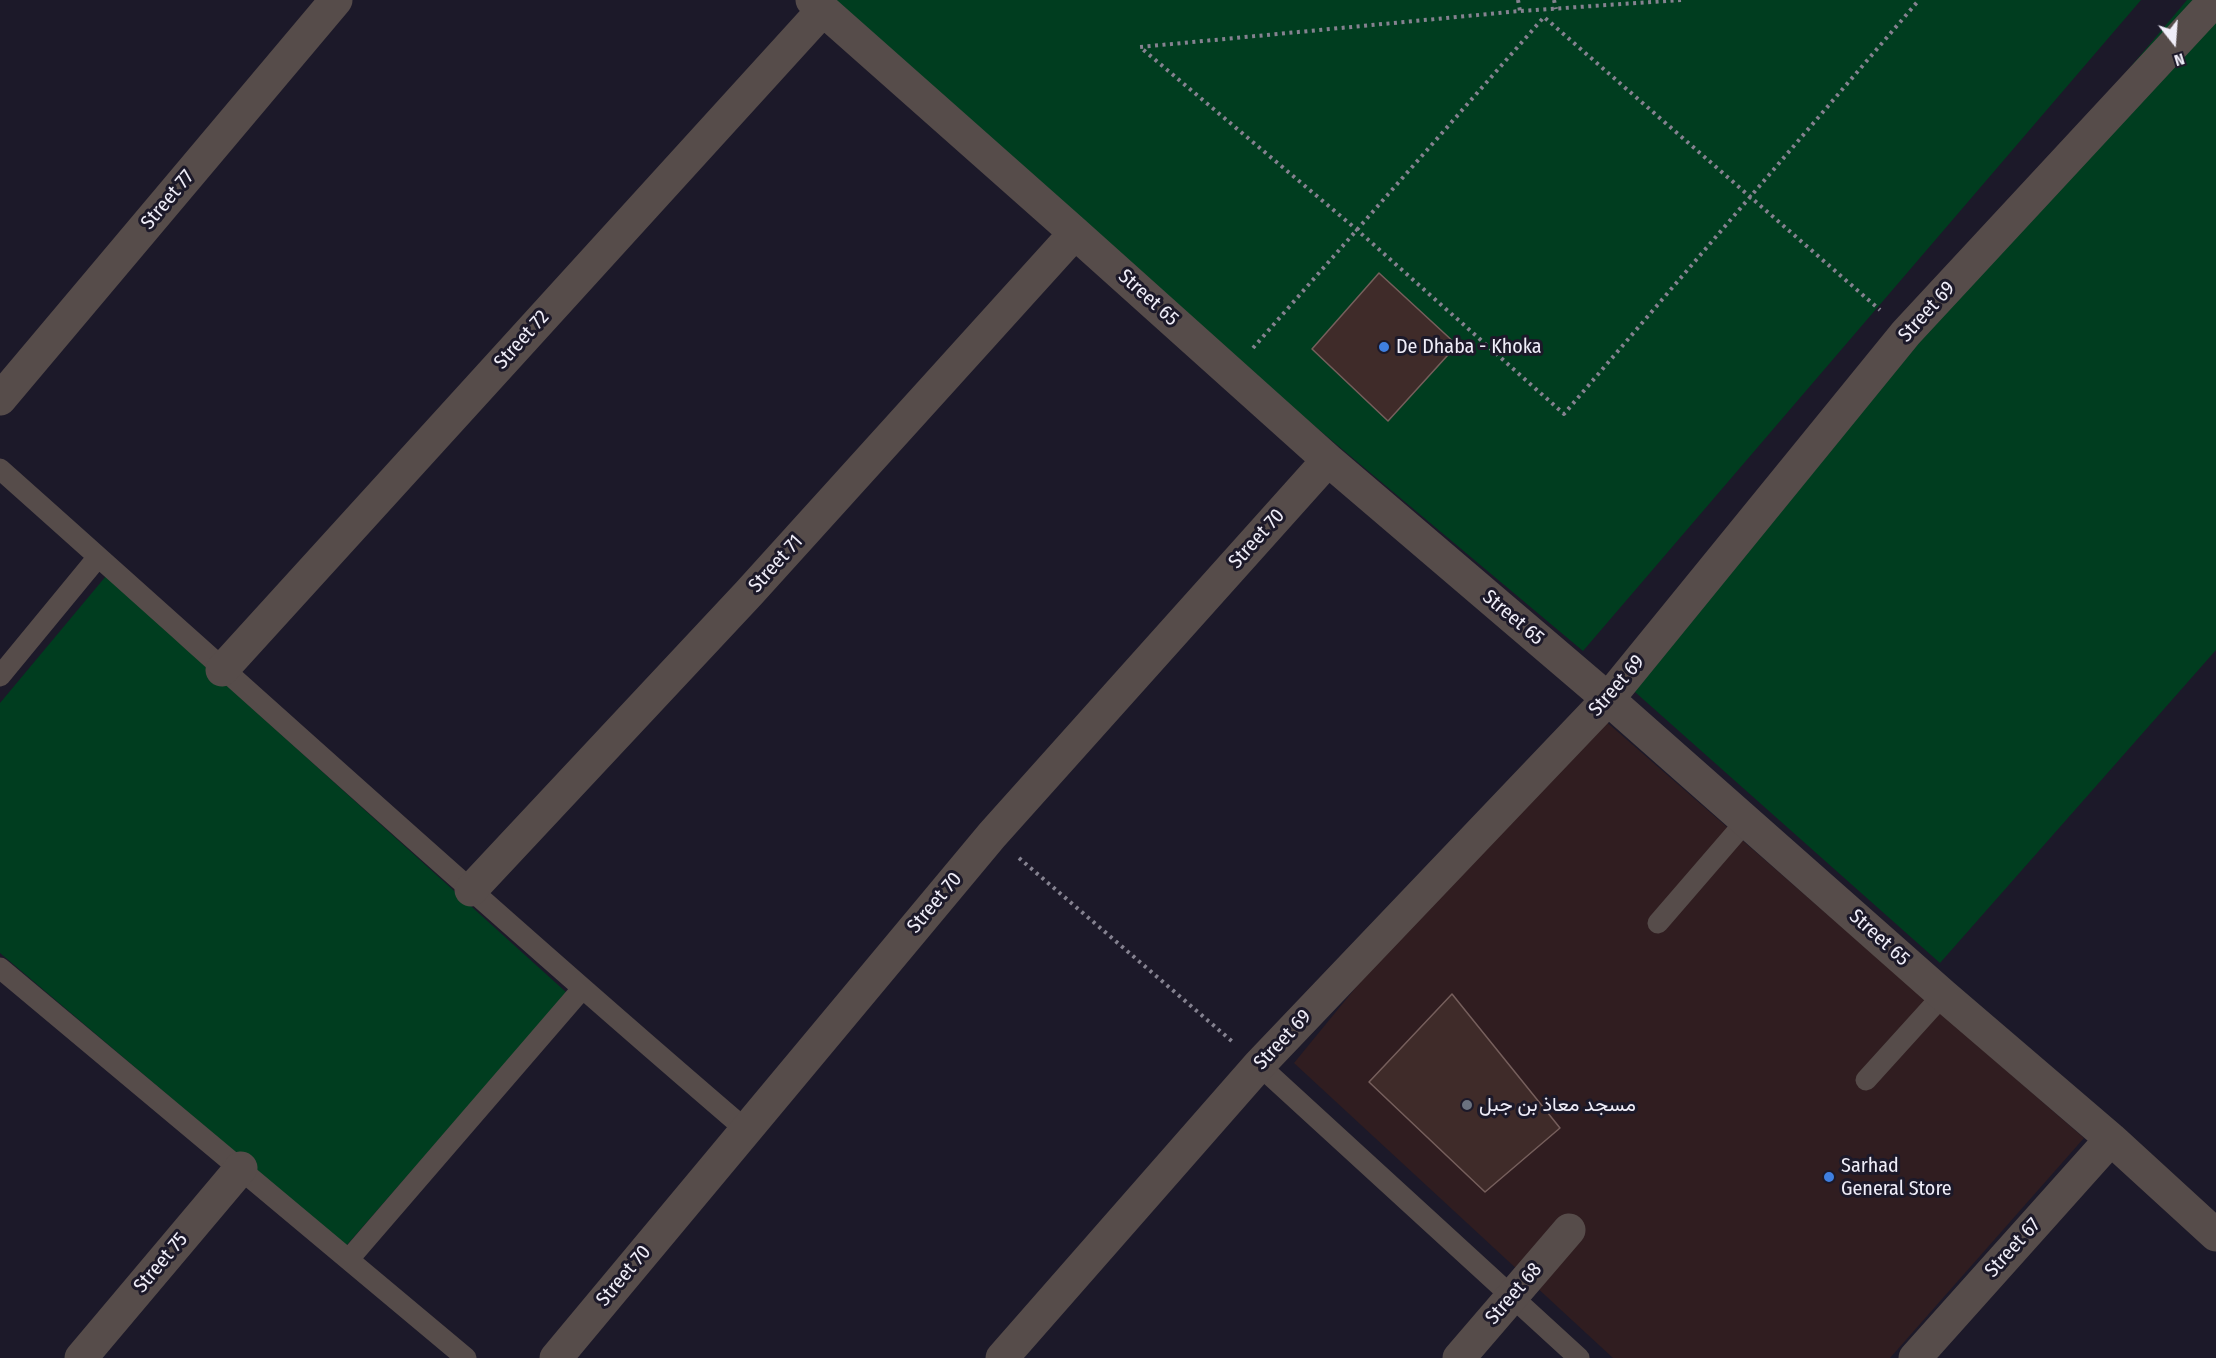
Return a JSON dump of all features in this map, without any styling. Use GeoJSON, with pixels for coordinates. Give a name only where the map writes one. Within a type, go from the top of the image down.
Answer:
{"type":"FeatureCollection","features":[{"type":"Feature","properties":{"kind":"street","name":"Street 77"},"geometry":{"type":"LineString","coordinates":[[0,399],[336,0]]}},
{"type":"Feature","properties":{"kind":"street","name":"Street 69"},"geometry":{"type":"LineString","coordinates":[[1002,1358],[1259,1065],[1608,699],[1906,333],[2215,0]]}},
{"type":"Feature","properties":{"kind":"street","name":"Street 65"},"geometry":{"type":"LineString","coordinates":[[817,6],[1328,460],[1747,820],[1942,995],[2111,1139],[2216,1235]]}},
{"type":"Feature","properties":{"kind":"street","name":"Street 72"},"geometry":{"type":"LineString","coordinates":[[222,669],[817,6]]}},
{"type":"Feature","properties":{"kind":"street","name":"Street 71"},"geometry":{"type":"LineString","coordinates":[[471,890],[749,593],[1075,233]]}},
{"type":"Feature","properties":{"kind":"street","name":"Street 70"},"geometry":{"type":"LineString","coordinates":[[556,1358],[992,835],[1328,460]]}},
{"type":"Feature","properties":{"kind":"street","name":"Street 67"},"geometry":{"type":"LineString","coordinates":[[1915,1358],[2111,1139]]}},
{"type":"Feature","properties":{"kind":"street","name":"Street 75"},"geometry":{"type":"LineString","coordinates":[[81,1358],[241,1168]]}},
{"type":"Feature","properties":{"kind":"street","name":"Street 68"},"geometry":{"type":"LineString","coordinates":[[1459,1358],[1569,1230]]}},
{"type":"Feature","properties":{"kind":"lane"},"geometry":{"type":"LineString","coordinates":[[0,469],[582,989],[745,1129]]}},
{"type":"Feature","properties":{"kind":"lane"},"geometry":{"type":"LineString","coordinates":[[0,676],[99,557]]}},
{"type":"Feature","properties":{"kind":"lane"},"geometry":{"type":"LineString","coordinates":[[1658,923],[1747,820]]}},
{"type":"Feature","properties":{"kind":"lane"},"geometry":{"type":"LineString","coordinates":[[0,968],[466,1358]]}},
{"type":"Feature","properties":{"kind":"lane"},"geometry":{"type":"LineString","coordinates":[[349,1259],[582,989]]}},
{"type":"Feature","properties":{"kind":"lane"},"geometry":{"type":"LineString","coordinates":[[1866,1080],[1942,995]]}},
{"type":"Feature","properties":{"kind":"lane"},"geometry":{"type":"LineString","coordinates":[[1259,1065],[1579,1358]]}},
{"type":"Feature","properties":{"kind":"path"},"geometry":{"type":"LineString","coordinates":[[1518,0],[1520,11]]}},
{"type":"Feature","properties":{"kind":"path"},"geometry":{"type":"LineString","coordinates":[[1554,0],[1556,9]]}},
{"type":"Feature","properties":{"kind":"path"},"geometry":{"type":"LineString","coordinates":[[1681,0],[1520,11],[1140,47],[1356,229],[1564,414],[1919,0]]}},
{"type":"Feature","properties":{"kind":"path"},"geometry":{"type":"LineString","coordinates":[[1231,374],[1544,17],[1906,333]]}},
{"type":"Feature","properties":{"kind":"path"},"geometry":{"type":"LineString","coordinates":[[992,835],[1259,1065]]}},
{"type":"Feature","properties":{"kind":"shaded area"},"geometry":{"type":"Polygon","coordinates":[[[1587,705],[2084,1138],[1890,1358],[1613,1358],[1294,1063],[1587,705]]]}},
{"type":"Feature","properties":{"kind":"green space"},"geometry":{"type":"Polygon","coordinates":[[[806,0],[2141,0],[1583,651],[806,0]]]}},
{"type":"Feature","properties":{"kind":"green space"},"geometry":{"type":"Polygon","coordinates":[[[2187,0],[2205,0],[2216,9],[2216,650],[1940,963],[1617,676],[2187,0]]]}},
{"type":"Feature","properties":{"kind":"green space"},"geometry":{"type":"Polygon","coordinates":[[[106,576],[567,993],[346,1246],[0,953],[0,703],[106,576]]]}},
{"type":"Feature","properties":{"kind":"building","name":"De Dhaba - Khoka"},"geometry":{"type":"Polygon","coordinates":[[[1379,273],[1457,345],[1388,421],[1312,349],[1379,273]]]}},
{"type":"Feature","properties":{"kind":"building","name":"مسجد معاذ بن جبل"},"geometry":{"type":"Polygon","coordinates":[[[1452,994],[1560,1128],[1485,1192],[1369,1082],[1452,994]]]}},
{"type":"Feature","properties":{"kind":"place","name":"De Dhaba - Khoka"},"geometry":{"type":"Point","coordinates":[1384,347]}},
{"type":"Feature","properties":{"kind":"place","name":"مسجد معاذ بن جبل"},"geometry":{"type":"Point","coordinates":[1467,1105]}},
{"type":"Feature","properties":{"kind":"place","name":"Sarhad General Store"},"geometry":{"type":"Point","coordinates":[1829,1177]}}]}
